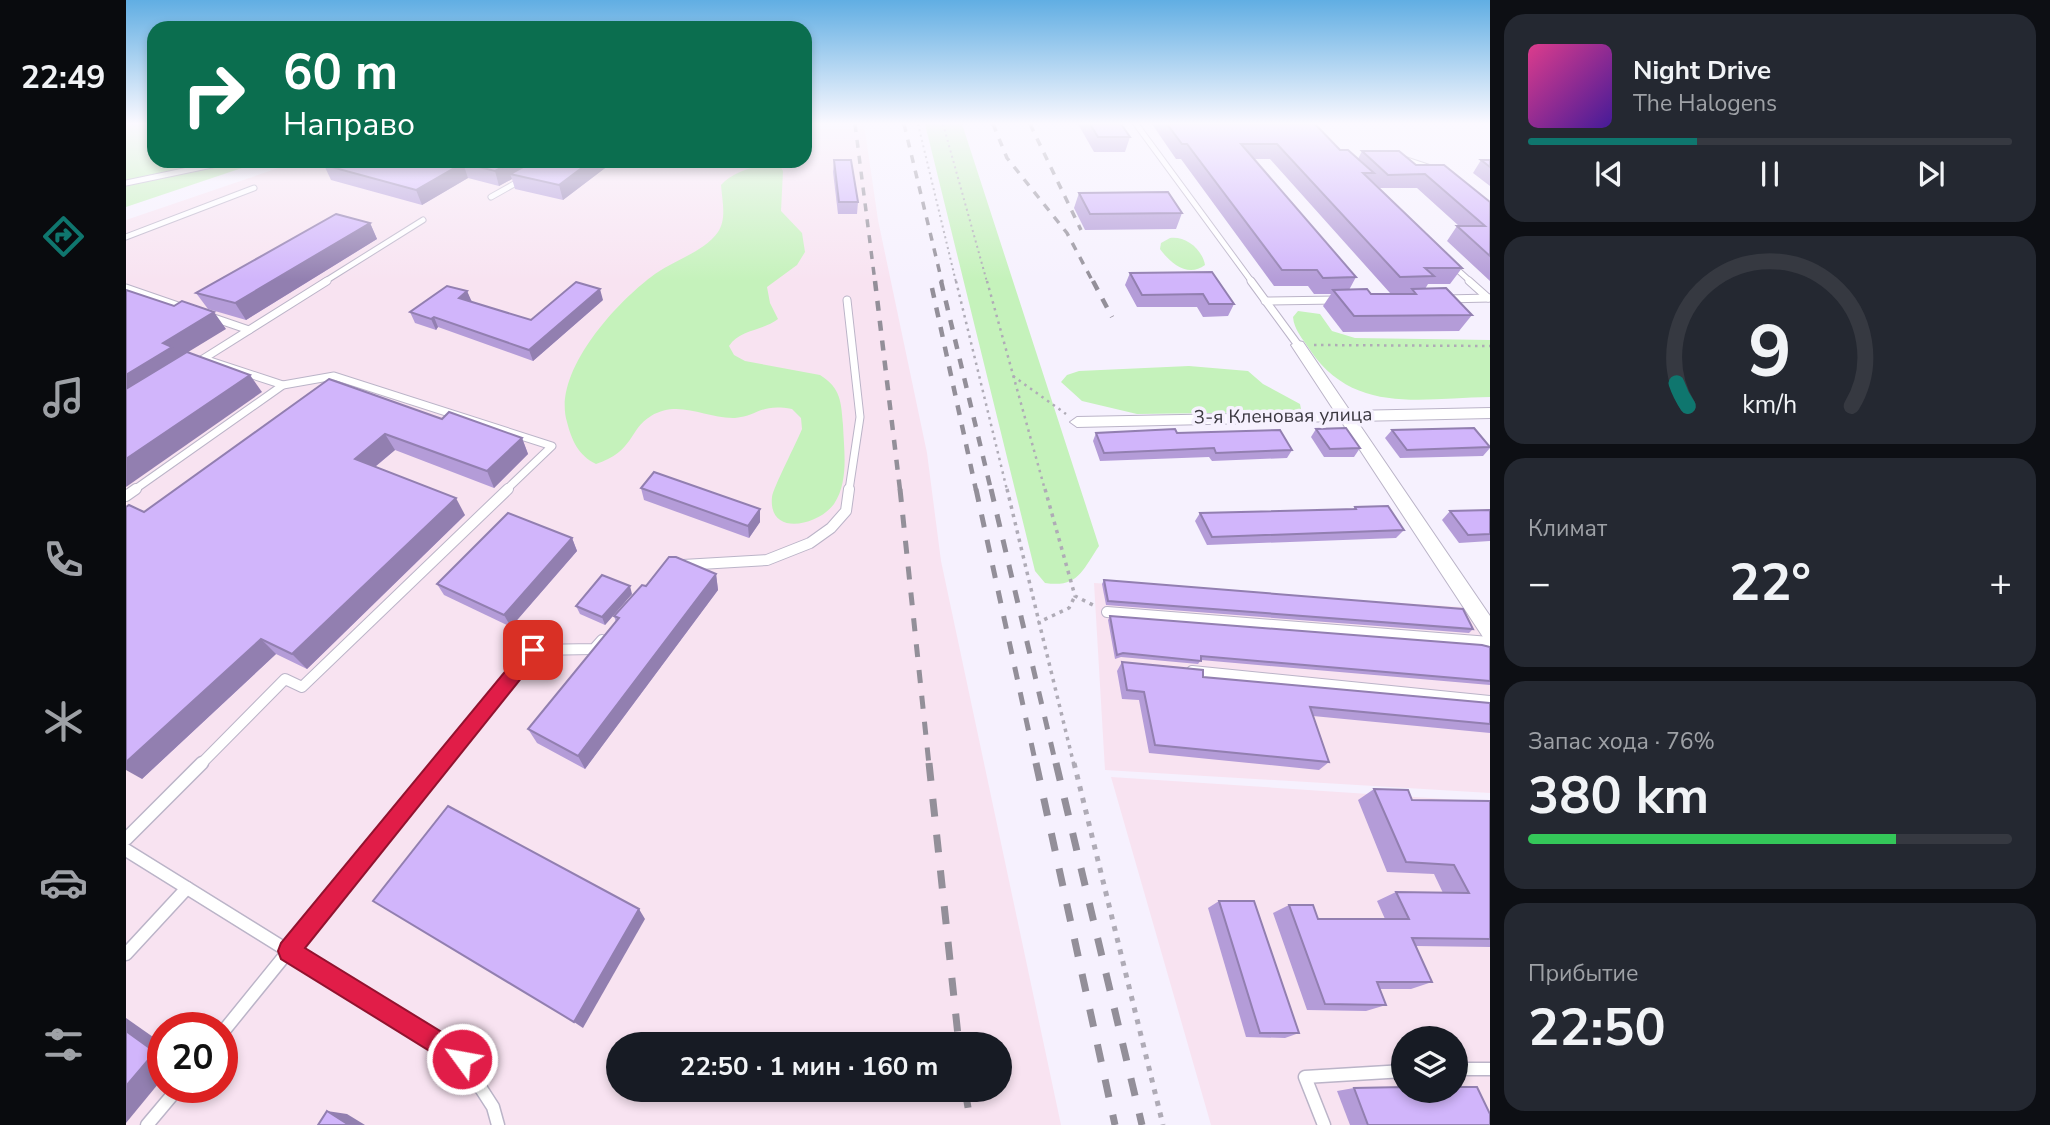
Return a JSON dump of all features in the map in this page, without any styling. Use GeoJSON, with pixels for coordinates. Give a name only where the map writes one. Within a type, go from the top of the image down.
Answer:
{"type":"FeatureCollection","features":[{"type":"Feature","properties":{"kind":"street"},"geometry":{"type":"LineString","coordinates":[[1298,345],[1490,631]]}},
{"type":"Feature","properties":{"kind":"street","name":"3-я Кленовая улица"},"geometry":{"type":"LineString","coordinates":[[1076,422],[1343,414],[1490,413]]}},
{"type":"Feature","properties":{"kind":"lane"},"geometry":{"type":"LineString","coordinates":[[126,183],[158,176]]}},
{"type":"Feature","properties":{"kind":"lane"},"geometry":{"type":"LineString","coordinates":[[491,197],[527,176]]}},
{"type":"Feature","properties":{"kind":"lane"},"geometry":{"type":"LineString","coordinates":[[1174,176],[1298,345]]}},
{"type":"Feature","properties":{"kind":"lane"},"geometry":{"type":"LineString","coordinates":[[126,237],[254,188]]}},
{"type":"Feature","properties":{"kind":"lane"},"geometry":{"type":"LineString","coordinates":[[182,373],[422,220]]}},
{"type":"Feature","properties":{"kind":"lane"},"geometry":{"type":"LineString","coordinates":[[1449,262],[1489,298]]}},
{"type":"Feature","properties":{"kind":"lane"},"geometry":{"type":"LineString","coordinates":[[126,288],[187,309]]}},
{"type":"Feature","properties":{"kind":"lane"},"geometry":{"type":"LineString","coordinates":[[1432,299],[1489,298]]}},
{"type":"Feature","properties":{"kind":"lane"},"geometry":{"type":"LineString","coordinates":[[667,566],[767,560],[810,543],[831,528],[846,510],[860,417],[847,300]]}},
{"type":"Feature","properties":{"kind":"lane"},"geometry":{"type":"LineString","coordinates":[[1265,301],[1349,300]]}},
{"type":"Feature","properties":{"kind":"lane"},"geometry":{"type":"LineString","coordinates":[[200,313],[249,330]]}},
{"type":"Feature","properties":{"kind":"lane"},"geometry":{"type":"LineString","coordinates":[[204,359],[283,385]]}},
{"type":"Feature","properties":{"kind":"lane"},"geometry":{"type":"LineString","coordinates":[[126,496],[283,385],[334,376],[552,446],[302,687],[285,679],[126,839]]}},
{"type":"Feature","properties":{"kind":"lane"},"geometry":{"type":"LineString","coordinates":[[1107,611],[1490,642]]}},
{"type":"Feature","properties":{"kind":"lane"},"geometry":{"type":"LineString","coordinates":[[238,1013],[533,650],[594,649],[613,628]]}},
{"type":"Feature","properties":{"kind":"lane"},"geometry":{"type":"LineString","coordinates":[[1175,669],[1490,701]]}},
{"type":"Feature","properties":{"kind":"lane"},"geometry":{"type":"LineString","coordinates":[[126,850],[462,1059],[494,1107],[498,1125]]}},
{"type":"Feature","properties":{"kind":"lane"},"geometry":{"type":"LineString","coordinates":[[126,954],[187,888]]}},
{"type":"Feature","properties":{"kind":"lane"},"geometry":{"type":"LineString","coordinates":[[1468,1069],[1490,1069]]}},
{"type":"Feature","properties":{"kind":"lane"},"geometry":{"type":"LineString","coordinates":[[1324,1125],[1305,1077],[1391,1072]]}},
{"type":"Feature","properties":{"kind":"lane"},"geometry":{"type":"LineString","coordinates":[[147,1125],[165,1103]]}},
{"type":"Feature","properties":{"kind":"path"},"geometry":{"type":"LineString","coordinates":[[931,176],[1163,1125]]}},
{"type":"Feature","properties":{"kind":"path"},"geometry":{"type":"LineString","coordinates":[[958,176],[1075,596],[1069,608],[1039,622]]}},
{"type":"Feature","properties":{"kind":"path"},"geometry":{"type":"LineString","coordinates":[[1298,345],[1490,346]]}},
{"type":"Feature","properties":{"kind":"path"},"geometry":{"type":"LineString","coordinates":[[1013,376],[1076,422]]}},
{"type":"Feature","properties":{"kind":"path"},"geometry":{"type":"LineString","coordinates":[[1075,596],[1107,611]]}},
{"type":"Feature","properties":{"kind":"shaded area"},"geometry":{"type":"Polygon","coordinates":[[[254,176],[872,176],[878,220],[927,453],[941,561],[1061,1125],[126,1125],[126,220],[254,176]]]}},
{"type":"Feature","properties":{"kind":"shaded area"},"geometry":{"type":"Polygon","coordinates":[[[1094,583],[1463,607],[1490,647],[1490,793],[1105,770],[1094,583]]]}},
{"type":"Feature","properties":{"kind":"shaded area"},"geometry":{"type":"Polygon","coordinates":[[[1111,777],[1490,802],[1490,1125],[1211,1125],[1111,777]]]}},
{"type":"Feature","properties":{"kind":"green space"},"geometry":{"type":"Polygon","coordinates":[[[126,176],[217,176],[126,207],[126,176]]]}},
{"type":"Feature","properties":{"kind":"green space"},"geometry":{"type":"Polygon","coordinates":[[[783,176],[781,211],[802,233],[805,252],[797,265],[767,287],[770,303],[778,319],[739,336],[729,346],[734,355],[745,361],[820,375],[836,390],[840,402],[844,466],[842,486],[827,512],[806,522],[786,523],[778,518],[773,510],[772,497],[776,484],[802,429],[801,418],[792,409],[766,409],[735,418],[682,409],[662,411],[644,422],[618,453],[596,464],[580,452],[567,422],[565,403],[569,382],[590,341],[636,289],[659,271],[712,239],[721,227],[723,215],[721,185],[731,177],[783,176]]]}},
{"type":"Feature","properties":{"kind":"green space"},"geometry":{"type":"Polygon","coordinates":[[[938,176],[979,176],[1099,546],[1078,576],[1065,583],[1045,583],[1035,571],[938,176]]]}},
{"type":"Feature","properties":{"kind":"green space"},"geometry":{"type":"Polygon","coordinates":[[[1170,238],[1187,241],[1201,254],[1205,265],[1192,270],[1174,264],[1160,249],[1161,243],[1170,238]]]}},
{"type":"Feature","properties":{"kind":"green space"},"geometry":{"type":"Polygon","coordinates":[[[1298,311],[1320,314],[1332,331],[1355,338],[1490,340],[1490,397],[1414,400],[1368,394],[1347,385],[1328,371],[1302,338],[1293,317],[1298,311]]]}},
{"type":"Feature","properties":{"kind":"green space"},"geometry":{"type":"Polygon","coordinates":[[[1189,366],[1248,371],[1263,384],[1300,404],[1301,409],[1296,412],[1137,414],[1082,401],[1061,382],[1067,375],[1079,371],[1189,366]]]}},
{"type":"Feature","properties":{"kind":"building"},"geometry":{"type":"Polygon","coordinates":[[[366,176],[440,176],[416,190],[366,176]]]}},
{"type":"Feature","properties":{"kind":"building"},"geometry":{"type":"Polygon","coordinates":[[[521,176],[570,176],[559,185],[521,176]]]}},
{"type":"Feature","properties":{"kind":"building"},"geometry":{"type":"Polygon","coordinates":[[[836,176],[854,176],[858,202],[839,202],[836,176]]]}},
{"type":"Feature","properties":{"kind":"building"},"geometry":{"type":"Polygon","coordinates":[[[1212,176],[1269,176],[1356,277],[1323,278],[1317,270],[1282,270],[1212,176]]]}},
{"type":"Feature","properties":{"kind":"building"},"geometry":{"type":"Polygon","coordinates":[[[1307,176],[1367,176],[1462,268],[1425,268],[1434,276],[1400,277],[1307,176]]]}},
{"type":"Feature","properties":{"kind":"building"},"geometry":{"type":"Polygon","coordinates":[[[1428,176],[1458,176],[1490,202],[1490,256],[1457,226],[1485,226],[1428,176]]]}},
{"type":"Feature","properties":{"kind":"building"},"geometry":{"type":"Polygon","coordinates":[[[1168,192],[1182,213],[1090,214],[1079,193],[1168,192]]]}},
{"type":"Feature","properties":{"kind":"building"},"geometry":{"type":"Polygon","coordinates":[[[336,214],[370,223],[235,303],[196,293],[336,214]]]}},
{"type":"Feature","properties":{"kind":"building"},"geometry":{"type":"Polygon","coordinates":[[[1212,272],[1234,304],[1209,304],[1203,294],[1142,295],[1130,273],[1212,272]]]}},
{"type":"Feature","properties":{"kind":"building"},"geometry":{"type":"Polygon","coordinates":[[[576,282],[600,289],[529,350],[434,317],[431,319],[410,312],[447,286],[467,291],[459,298],[531,320],[576,282]]]}},
{"type":"Feature","properties":{"kind":"building"},"geometry":{"type":"Polygon","coordinates":[[[1446,288],[1472,315],[1354,316],[1333,290],[1367,289],[1371,294],[1416,294],[1412,289],[1446,288]]]}},
{"type":"Feature","properties":{"kind":"building"},"geometry":{"type":"Polygon","coordinates":[[[126,290],[174,306],[182,301],[214,312],[163,343],[172,347],[126,375],[126,290]]]}},
{"type":"Feature","properties":{"kind":"building"},"geometry":{"type":"Polygon","coordinates":[[[187,352],[250,375],[126,459],[126,389],[187,352]]]}},
{"type":"Feature","properties":{"kind":"building"},"geometry":{"type":"Polygon","coordinates":[[[329,379],[442,419],[449,412],[522,438],[487,471],[385,434],[355,459],[456,498],[292,654],[261,639],[126,762],[126,507],[129,505],[144,512],[329,379]]]}},
{"type":"Feature","properties":{"kind":"building"},"geometry":{"type":"Polygon","coordinates":[[[1346,428],[1360,448],[1330,449],[1316,429],[1346,428]]]}},
{"type":"Feature","properties":{"kind":"building"},"geometry":{"type":"Polygon","coordinates":[[[1474,428],[1490,447],[1407,450],[1392,430],[1474,428]]]}},
{"type":"Feature","properties":{"kind":"building"},"geometry":{"type":"Polygon","coordinates":[[[1175,429],[1177,433],[1280,430],[1292,450],[1216,453],[1214,448],[1104,453],[1096,433],[1175,429]]]}},
{"type":"Feature","properties":{"kind":"building"},"geometry":{"type":"Polygon","coordinates":[[[654,472],[760,509],[748,526],[641,488],[654,472]]]}},
{"type":"Feature","properties":{"kind":"building"},"geometry":{"type":"Polygon","coordinates":[[[1388,506],[1404,530],[1212,537],[1200,513],[1356,509],[1355,507],[1388,506]]]}},
{"type":"Feature","properties":{"kind":"building"},"geometry":{"type":"Polygon","coordinates":[[[1490,510],[1490,534],[1468,535],[1450,511],[1490,510]]]}},
{"type":"Feature","properties":{"kind":"building"},"geometry":{"type":"Polygon","coordinates":[[[508,513],[572,538],[504,615],[437,584],[508,513]]]}},
{"type":"Feature","properties":{"kind":"building"},"geometry":{"type":"Polygon","coordinates":[[[669,557],[676,557],[716,574],[578,756],[528,729],[619,618],[614,616],[642,585],[646,586],[669,557]]]}},
{"type":"Feature","properties":{"kind":"building"},"geometry":{"type":"Polygon","coordinates":[[[602,575],[630,586],[602,617],[576,606],[602,575]]]}},
{"type":"Feature","properties":{"kind":"building"},"geometry":{"type":"Polygon","coordinates":[[[1104,580],[1463,609],[1473,629],[1108,601],[1104,580]]]}},
{"type":"Feature","properties":{"kind":"building"},"geometry":{"type":"Polygon","coordinates":[[[1110,616],[1482,645],[1490,647],[1490,681],[1201,656],[1201,661],[1123,653],[1117,655],[1110,616]]]}},
{"type":"Feature","properties":{"kind":"building"},"geometry":{"type":"Polygon","coordinates":[[[1122,662],[1203,670],[1203,677],[1490,703],[1490,724],[1310,707],[1329,762],[1155,745],[1144,692],[1127,690],[1122,662]]]}},
{"type":"Feature","properties":{"kind":"building"},"geometry":{"type":"Polygon","coordinates":[[[1374,789],[1408,790],[1412,800],[1490,801],[1490,939],[1412,938],[1432,982],[1377,982],[1386,1005],[1325,1004],[1289,905],[1313,905],[1318,919],[1409,919],[1396,892],[1469,893],[1454,865],[1406,862],[1374,789]]]}},
{"type":"Feature","properties":{"kind":"building"},"geometry":{"type":"Polygon","coordinates":[[[448,806],[639,909],[574,1022],[373,901],[448,806]]]}},
{"type":"Feature","properties":{"kind":"building"},"geometry":{"type":"Polygon","coordinates":[[[1219,901],[1254,901],[1299,1033],[1260,1033],[1219,901]]]}},
{"type":"Feature","properties":{"kind":"building"},"geometry":{"type":"Polygon","coordinates":[[[126,1031],[147,1046],[147,1061],[126,1086],[126,1031]]]}},
{"type":"Feature","properties":{"kind":"building"},"geometry":{"type":"Polygon","coordinates":[[[1391,1087],[1391,1103],[1468,1103],[1468,1087],[1477,1087],[1490,1114],[1490,1125],[1368,1125],[1354,1088],[1391,1087]]]}},
{"type":"Feature","properties":{"kind":"building"},"geometry":{"type":"Polygon","coordinates":[[[327,1111],[349,1125],[318,1125],[327,1111]]]}},
{"type":"Feature","properties":{"kind":"railway"},"geometry":{"type":"LineString","coordinates":[[862,176],[875,282]]}},
{"type":"Feature","properties":{"kind":"railway"},"geometry":{"type":"LineString","coordinates":[[917,176],[942,282]]}},
{"type":"Feature","properties":{"kind":"railway"},"geometry":{"type":"LineString","coordinates":[[1022,176],[1067,233],[1093,282]]}},
{"type":"Feature","properties":{"kind":"railway"},"geometry":{"type":"LineString","coordinates":[[1055,176],[1081,230]]}},
{"type":"Feature","properties":{"kind":"railway"},"geometry":{"type":"LineString","coordinates":[[875,281],[900,490]]}},
{"type":"Feature","properties":{"kind":"railway"},"geometry":{"type":"LineString","coordinates":[[941,281],[991,490]]}},
{"type":"Feature","properties":{"kind":"railway"},"geometry":{"type":"LineString","coordinates":[[1093,281],[1112,317]]}},
{"type":"Feature","properties":{"kind":"railway"},"geometry":{"type":"LineString","coordinates":[[932,288],[976,490]]}},
{"type":"Feature","properties":{"kind":"railway"},"geometry":{"type":"LineString","coordinates":[[900,489],[929,765]]}},
{"type":"Feature","properties":{"kind":"railway"},"geometry":{"type":"LineString","coordinates":[[976,489],[1036,765]]}},
{"type":"Feature","properties":{"kind":"railway"},"geometry":{"type":"LineString","coordinates":[[991,489],[1056,765]]}},
{"type":"Feature","properties":{"kind":"railway"},"geometry":{"type":"LineString","coordinates":[[929,763],[958,1032]]}},
{"type":"Feature","properties":{"kind":"railway"},"geometry":{"type":"LineString","coordinates":[[1036,763],[1115,1125]]}},
{"type":"Feature","properties":{"kind":"railway"},"geometry":{"type":"LineString","coordinates":[[1056,763],[1142,1125]]}},
{"type":"Feature","properties":{"kind":"railway"},"geometry":{"type":"LineString","coordinates":[[967,1102],[971,1125]]}},
{"type":"Feature","properties":{"kind":"route"},"geometry":{"type":"LineString","coordinates":[[462,1059],[289,951],[533,650]]}}]}
